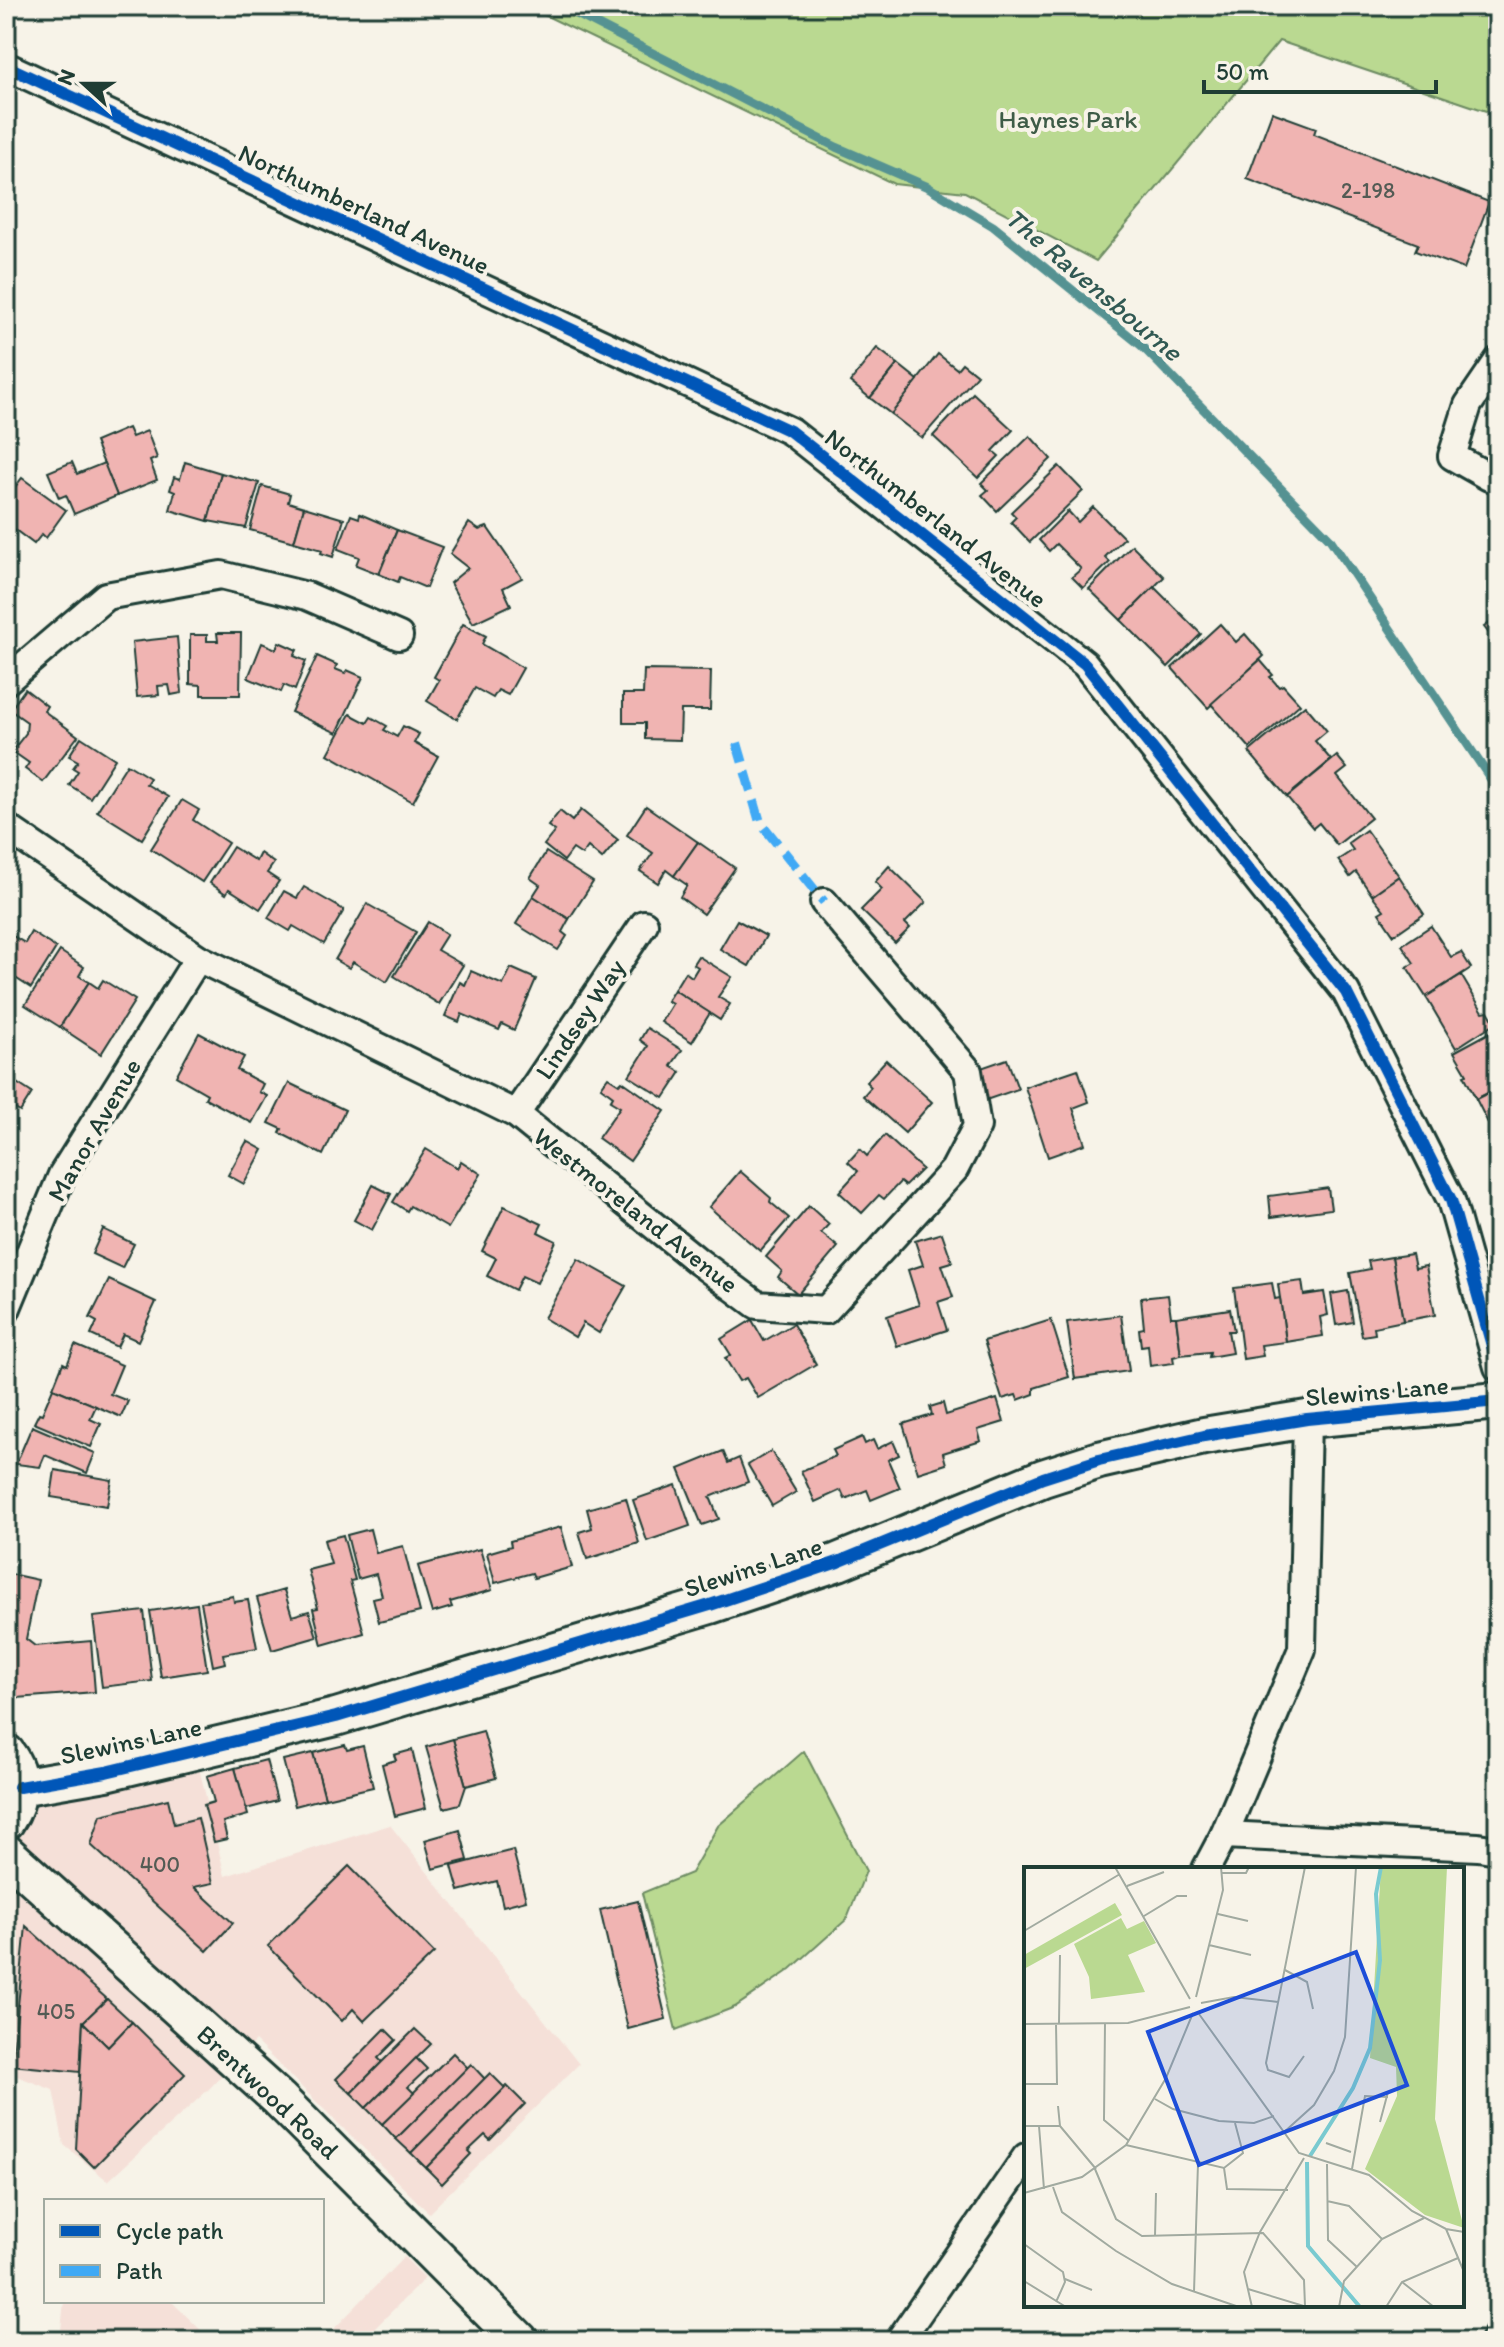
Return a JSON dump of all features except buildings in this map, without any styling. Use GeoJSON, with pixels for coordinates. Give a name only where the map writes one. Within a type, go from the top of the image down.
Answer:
{"type":"FeatureCollection","features":[{"type":"Feature","properties":{"kind":"street","name":"Northumberland Avenue"},"geometry":{"type":"LineString","coordinates":[[6,66],[790,431],[1085,664],[1346,992],[1451,1200],[1498,1367]]}},
{"type":"Feature","properties":{"kind":"street"},"geometry":{"type":"LineString","coordinates":[[1498,361],[1468,405],[1452,456],[1498,479]]}},
{"type":"Feature","properties":{"kind":"street"},"geometry":{"type":"LineString","coordinates":[[6,681],[106,596],[221,575],[307,596],[399,636]]}},
{"type":"Feature","properties":{"kind":"street","name":"Westmoreland Avenue"},"geometry":{"type":"LineString","coordinates":[[6,827],[198,958],[516,1114],[757,1305],[826,1310],[954,1170],[977,1126],[968,1071],[824,902]]}},
{"type":"Feature","properties":{"kind":"street","name":"Lindsey Way"},"geometry":{"type":"LineString","coordinates":[[516,1114],[644,924]]}},
{"type":"Feature","properties":{"kind":"street","name":"Manor Avenue"},"geometry":{"type":"LineString","coordinates":[[6,1310],[62,1175],[198,958]]}},
{"type":"Feature","properties":{"kind":"street","name":"Slewins Lane"},"geometry":{"type":"LineString","coordinates":[[19,1787],[106,1772],[336,1717],[710,1605],[823,1567],[1043,1478],[1099,1460],[1204,1436],[1307,1419],[1498,1401]]}},
{"type":"Feature","properties":{"kind":"street"},"geometry":{"type":"LineString","coordinates":[[1207,1867],[1224,1835],[1302,1649],[1307,1419]]}},
{"type":"Feature","properties":{"kind":"street"},"geometry":{"type":"LineString","coordinates":[[6,1753],[17,1773],[19,1787],[18,1798],[6,1821]]}},
{"type":"Feature","properties":{"kind":"street"},"geometry":{"type":"LineString","coordinates":[[1224,1835],[1498,1850]]}},
{"type":"Feature","properties":{"kind":"street","name":"Brentwood Road"},"geometry":{"type":"LineString","coordinates":[[6,1853],[279,2099],[520,2341]]}},
{"type":"Feature","properties":{"kind":"street"},"geometry":{"type":"LineString","coordinates":[[899,2341],[1024,2160]]}},
{"type":"Feature","properties":{"kind":"street"},"geometry":{"type":"LineString","coordinates":[[1494,2341],[1498,2335]]}},
{"type":"Feature","properties":{"kind":"shaded area"},"geometry":{"type":"Polygon","coordinates":[[[195,1751],[225,1876],[390,1825],[579,2064],[429,2213],[255,2041],[208,2090],[108,2181],[64,2145],[53,2090],[14,2075],[9,2024],[6,2023],[6,1808],[195,1751]]]}},
{"type":"Feature","properties":{"kind":"shaded area"},"geometry":{"type":"Polygon","coordinates":[[[404,2257],[425,2278],[362,2341],[322,2341],[404,2257]]]}},
{"type":"Feature","properties":{"kind":"shaded area"},"geometry":{"type":"Polygon","coordinates":[[[64,2303],[173,2303],[212,2341],[60,2341],[64,2303]]]}},
{"type":"Feature","properties":{"kind":"green space","name":"Haynes Park"},"geometry":{"type":"Polygon","coordinates":[[[526,6],[1498,6],[1498,115],[1279,41],[1096,261],[965,192],[894,184],[526,6]]]}},
{"type":"Feature","properties":{"kind":"green space"},"geometry":{"type":"Polygon","coordinates":[[[804,1751],[866,1871],[847,1919],[791,1969],[735,2007],[676,2030],[642,1893],[691,1873],[718,1826],[804,1751]]]}},
{"type":"Feature","properties":{"kind":"waterway","name":"The Ravensbourne"},"geometry":{"type":"LineString","coordinates":[[561,6],[836,147],[928,187],[993,226],[1142,346],[1330,539],[1498,790]]}},
{"type":"Feature","properties":{"kind":"marked path"},"geometry":{"type":"LineString","coordinates":[[737,743],[760,822],[824,902]]}},
{"type":"Feature","properties":{"kind":"cycle path"},"geometry":{"type":"LineString","coordinates":[[6,66],[790,431],[1085,664],[1346,992],[1451,1200],[1498,1367]]}},
{"type":"Feature","properties":{"kind":"cycle path"},"geometry":{"type":"LineString","coordinates":[[19,1787],[106,1772],[336,1717],[710,1605],[838,1562],[1043,1478],[1099,1460],[1204,1436],[1307,1419],[1498,1401]]}}]}
